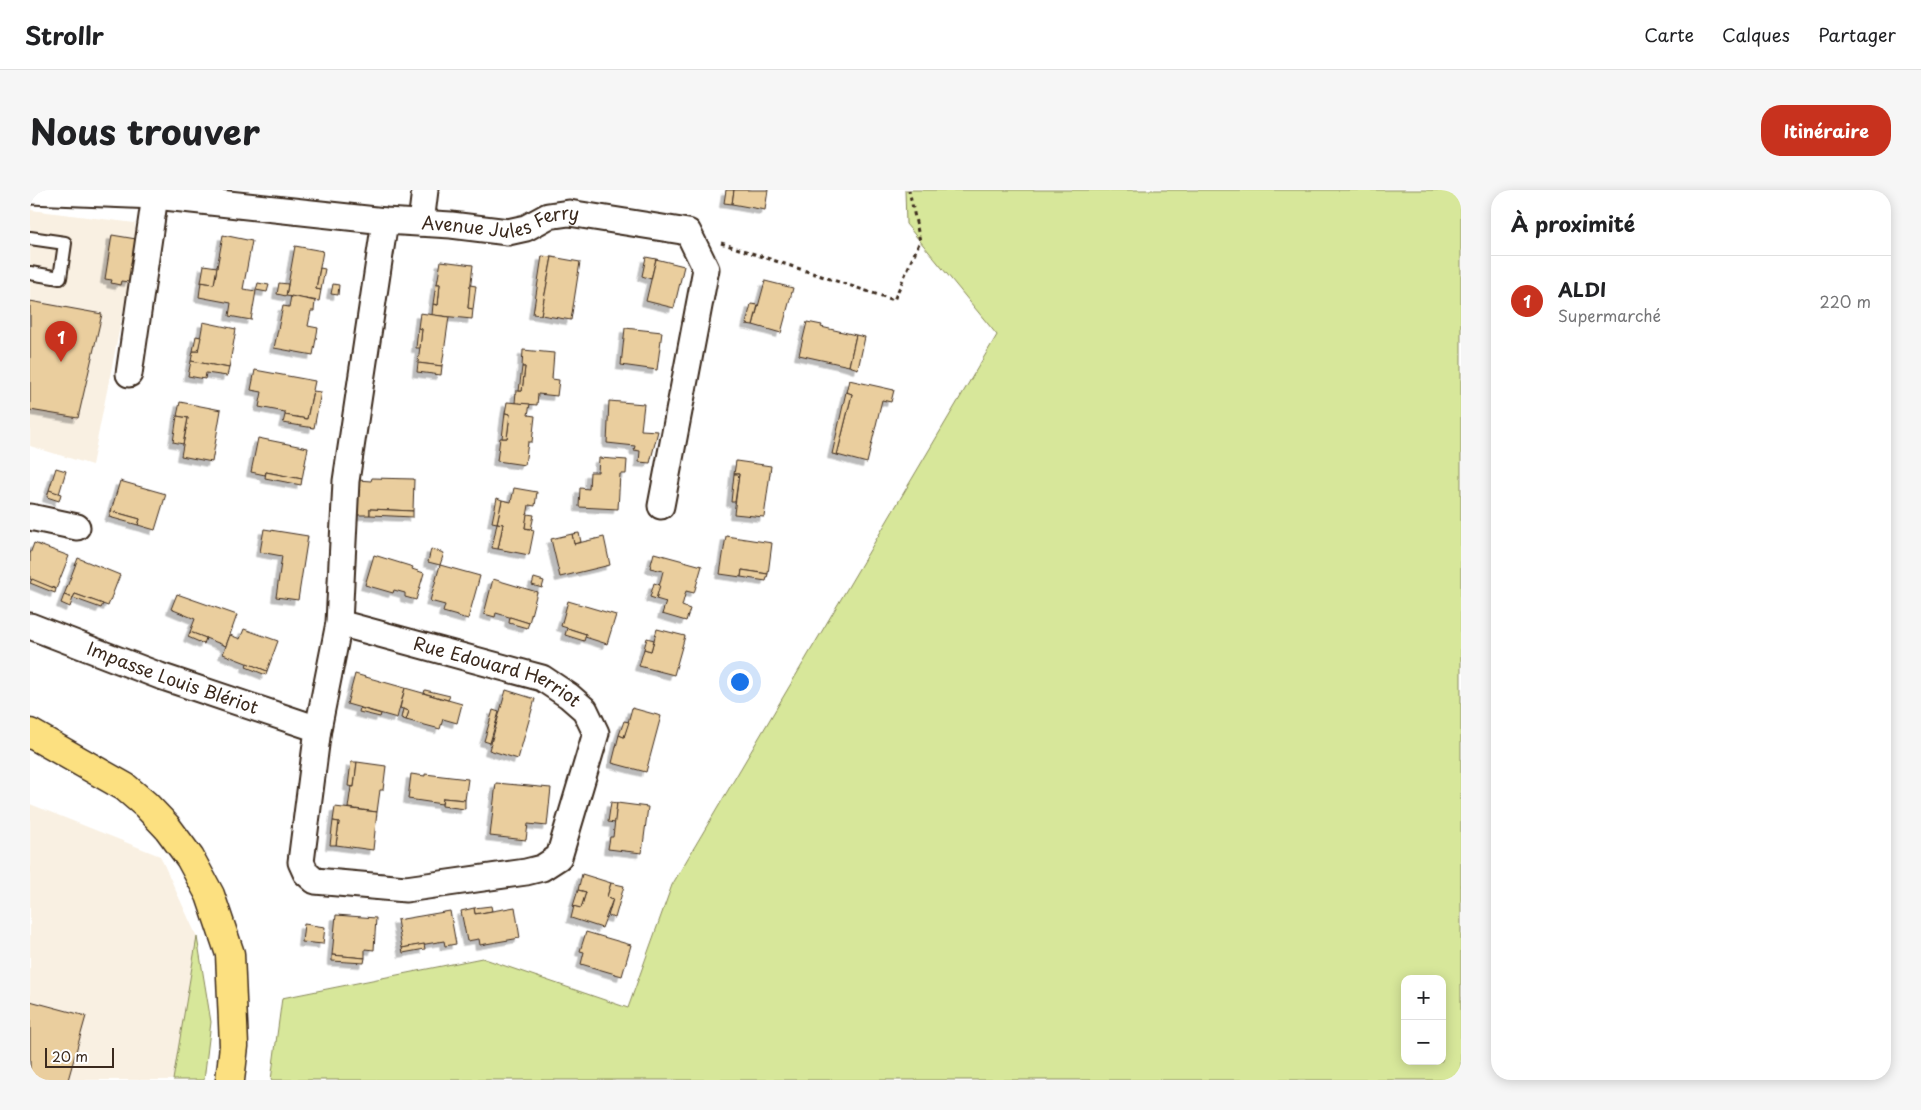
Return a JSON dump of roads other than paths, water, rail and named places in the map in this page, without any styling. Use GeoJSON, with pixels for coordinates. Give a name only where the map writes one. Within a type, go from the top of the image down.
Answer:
{"type":"FeatureCollection","features":[{"type":"Feature","properties":{"kind":"main road"},"geometry":{"type":"LineString","coordinates":[[30,733],[125,787],[167,827],[190,858],[210,895],[230,954],[234,1046],[230,1080]]}},
{"type":"Feature","properties":{"kind":"main road"},"geometry":{"type":"LineString","coordinates":[[30,744],[57,748]]}},
{"type":"Feature","properties":{"kind":"street"},"geometry":{"type":"LineString","coordinates":[[421,222],[425,190]]}},
{"type":"Feature","properties":{"kind":"street","name":"Avenue Jules Ferry"},"geometry":{"type":"LineString","coordinates":[[30,191],[158,194],[385,222],[421,222],[508,232],[526,228],[548,216],[569,213],[688,232],[706,269],[661,506]]}},
{"type":"Feature","properties":{"kind":"street"},"geometry":{"type":"LineString","coordinates":[[129,374],[158,194]]}},
{"type":"Feature","properties":{"kind":"street","name":"Rue Edouard Herriot"},"geometry":{"type":"LineString","coordinates":[[339,623],[542,678],[569,696],[585,710],[596,733],[559,856],[542,868],[526,872],[406,889],[315,881],[303,868],[301,862],[318,729],[339,623],[346,481],[385,222]]}},
{"type":"Feature","properties":{"kind":"street"},"geometry":{"type":"LineString","coordinates":[[30,518],[77,527]]}},
{"type":"Feature","properties":{"kind":"street","name":"Impasse Louis Blériot"},"geometry":{"type":"LineString","coordinates":[[30,626],[160,676],[318,729]]}},
{"type":"Feature","properties":{"kind":"lane"},"geometry":{"type":"LineString","coordinates":[[30,238],[65,243],[60,278],[30,273]]}},
{"type":"Feature","properties":{"kind":"place","name":"ALDI"},"geometry":{"type":"Point","coordinates":[61,362]}}]}
